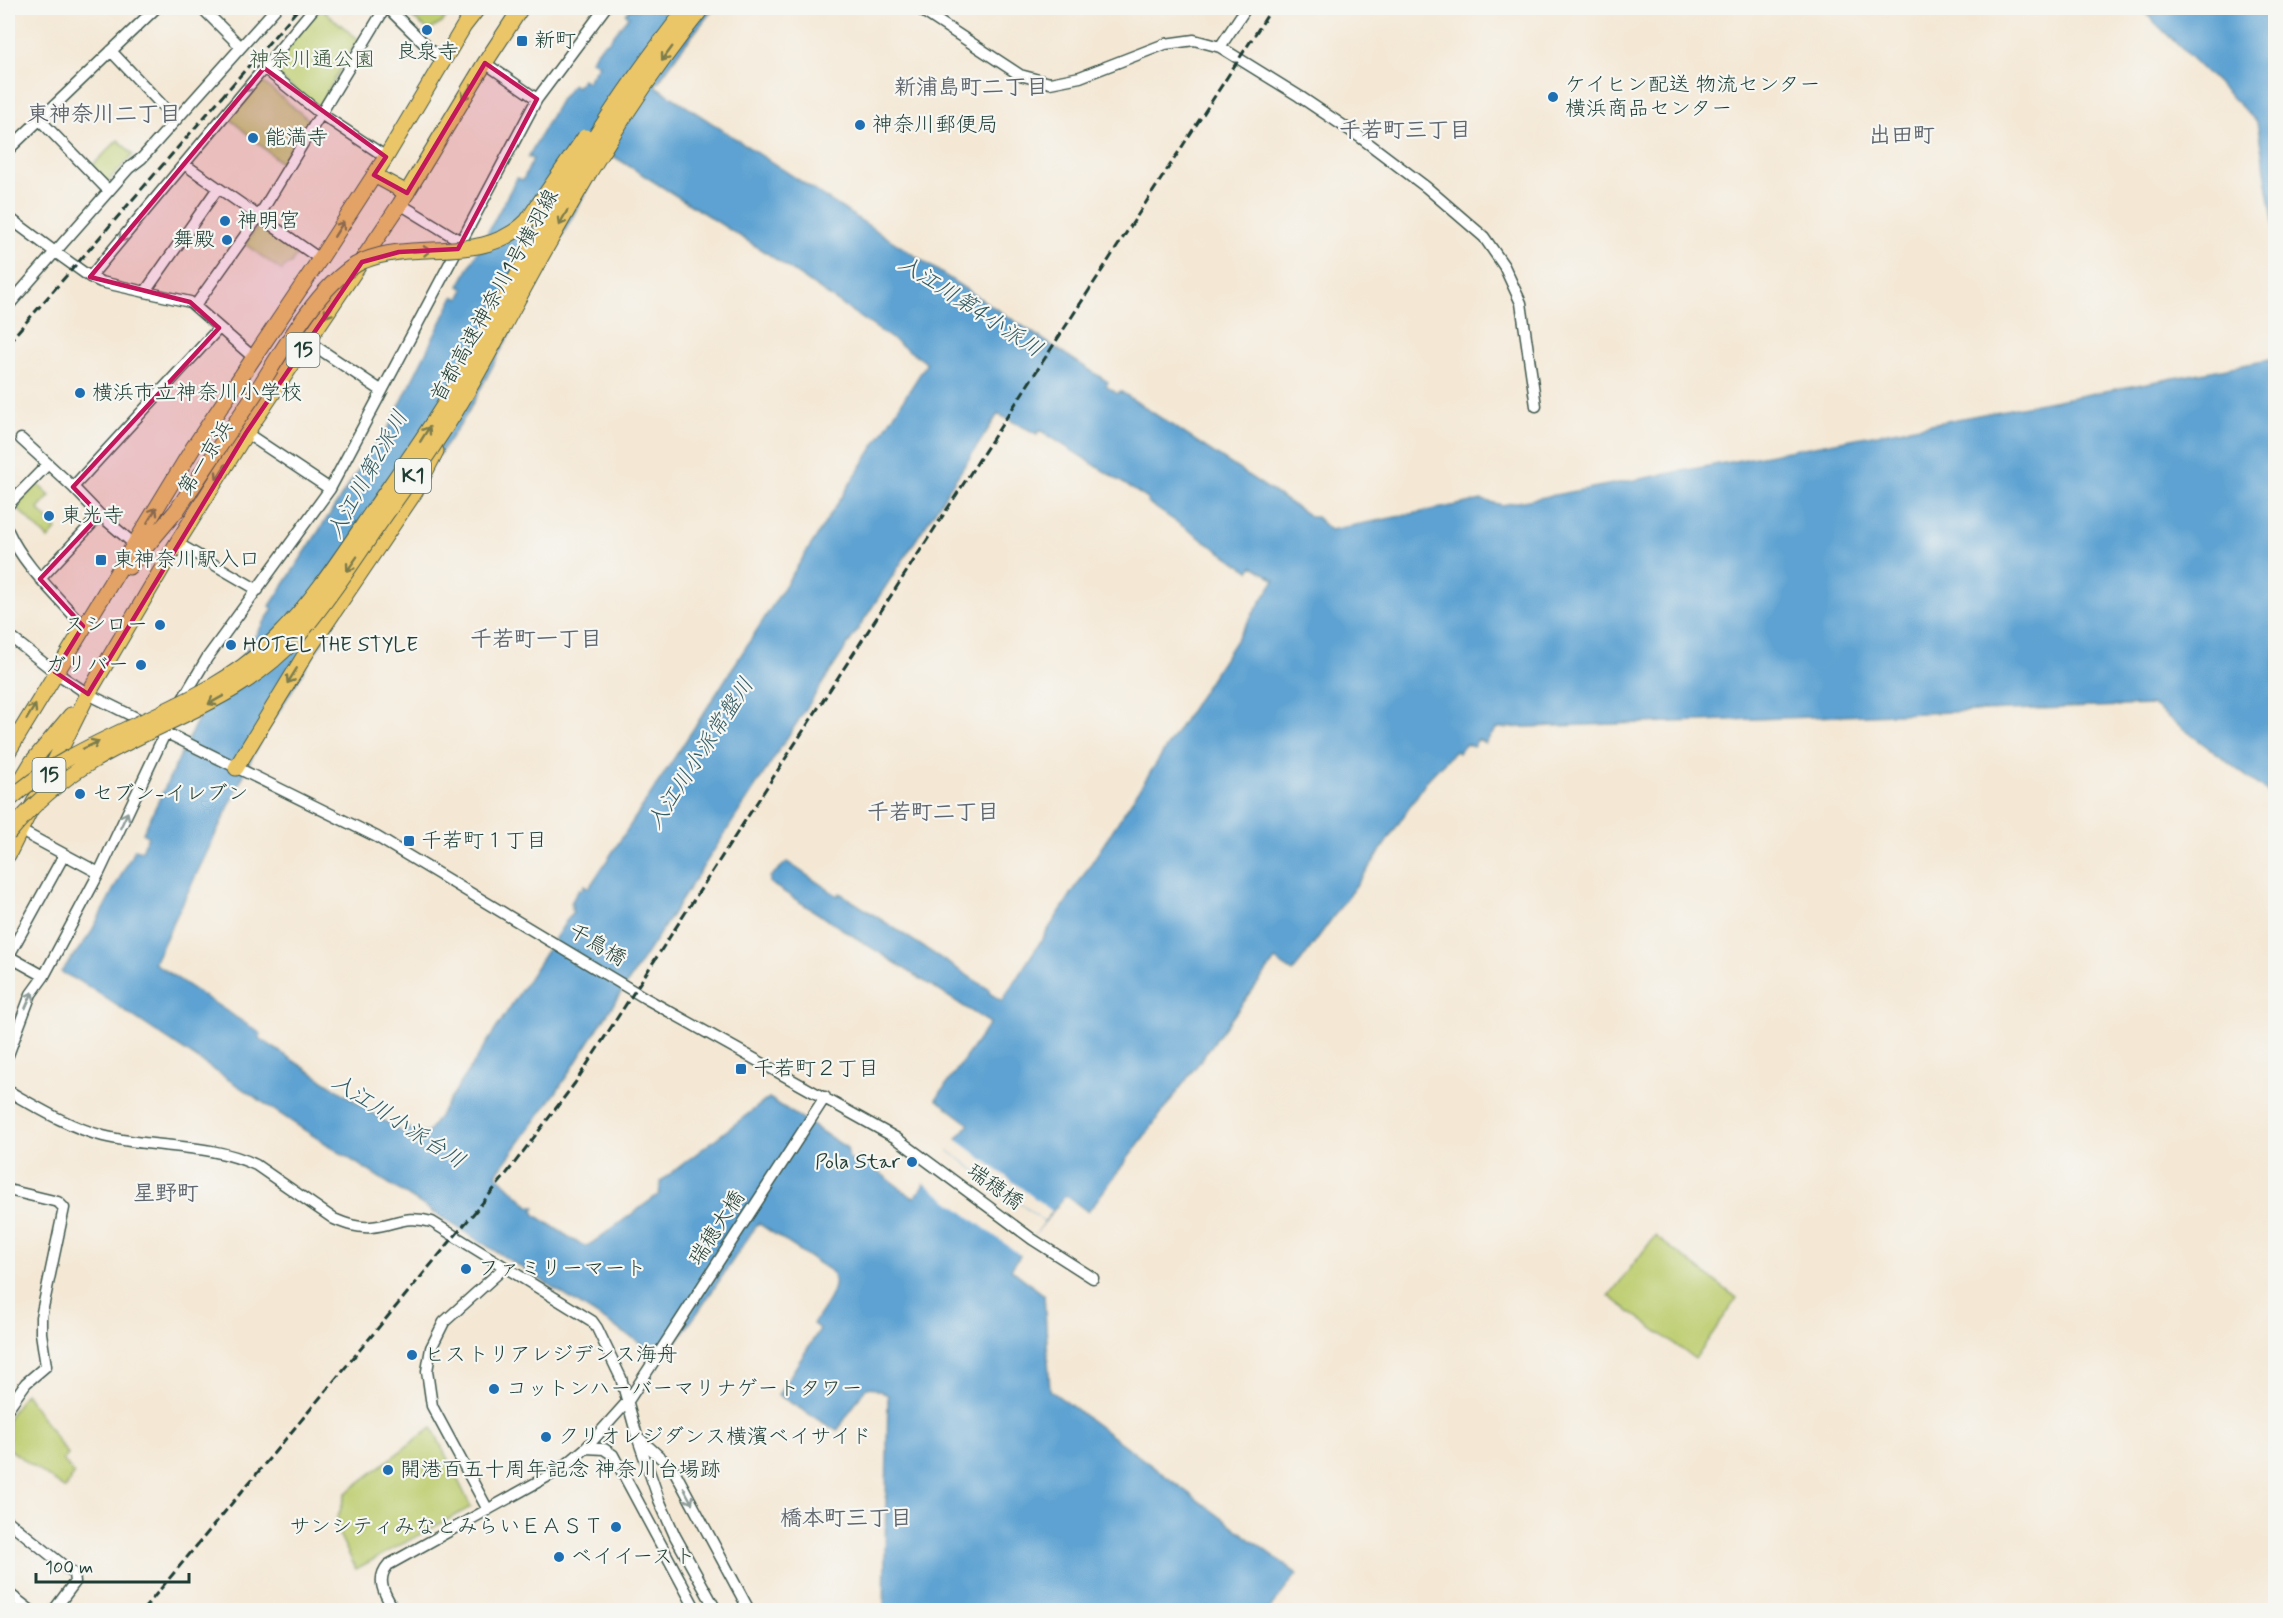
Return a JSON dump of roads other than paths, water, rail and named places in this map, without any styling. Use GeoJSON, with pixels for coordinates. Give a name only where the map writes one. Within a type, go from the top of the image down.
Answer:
{"type":"FeatureCollection","features":[{"type":"Feature","properties":{"kind":"highway","name":"第一京浜"},"geometry":{"type":"LineString","coordinates":[[9,748],[193,448],[320,259],[386,156],[464,26],[478,8]]}},
{"type":"Feature","properties":{"kind":"highway","name":"第一京浜"},"geometry":{"type":"LineString","coordinates":[[8,855],[14,832],[88,694],[177,543],[246,433],[404,199],[485,63],[521,8]]}},
{"type":"Feature","properties":{"kind":"highway"},"geometry":{"type":"LineString","coordinates":[[94,608],[177,510],[287,345],[330,285],[353,267],[384,254],[484,246],[517,231],[527,221],[607,105],[680,8]]}},
{"type":"Feature","properties":{"kind":"highway","name":"首都高速神奈川1号横羽線"},"geometry":{"type":"LineString","coordinates":[[8,802],[37,777],[73,755],[223,680],[258,654],[299,613],[417,447],[471,358],[595,138],[657,46],[687,8]]}},
{"type":"Feature","properties":{"kind":"highway","name":"首都高速神奈川1号横羽線"},"geometry":{"type":"LineString","coordinates":[[14,832],[37,802],[72,774],[117,748],[232,691],[266,667],[309,622],[350,567],[457,408],[605,145],[635,99],[702,8]]}},
{"type":"Feature","properties":{"kind":"highway"},"geometry":{"type":"LineString","coordinates":[[374,175],[404,199]]}},
{"type":"Feature","properties":{"kind":"highway"},"geometry":{"type":"LineString","coordinates":[[236,768],[308,650],[415,492],[457,408]]}},
{"type":"Feature","properties":{"kind":"highway","name":"K1"},"geometry":{"type":"LineString","coordinates":[[8,802],[32,762],[88,694]]}},
{"type":"Feature","properties":{"kind":"street"},"geometry":{"type":"LineString","coordinates":[[8,150],[156,8]]}},
{"type":"Feature","properties":{"kind":"street"},"geometry":{"type":"LineString","coordinates":[[202,8],[241,47]]}},
{"type":"Feature","properties":{"kind":"street"},"geometry":{"type":"LineString","coordinates":[[8,306],[108,190],[142,158],[276,8]]}},
{"type":"Feature","properties":{"kind":"street"},"geometry":{"type":"LineString","coordinates":[[90,277],[314,8]]}},
{"type":"Feature","properties":{"kind":"street"},"geometry":{"type":"LineString","coordinates":[[195,306],[259,216],[386,8],[443,62]]}},
{"type":"Feature","properties":{"kind":"street"},"geometry":{"type":"LineString","coordinates":[[8,1055],[31,994],[44,976],[99,873],[165,733],[207,658],[330,489],[537,99],[605,8]]}},
{"type":"Feature","properties":{"kind":"street"},"geometry":{"type":"LineString","coordinates":[[918,8],[1020,75],[1050,83],[1080,77],[1165,44],[1194,40],[1220,47],[1299,96],[1360,137],[1426,187],[1484,237],[1504,266],[1521,303],[1536,406]]}},
{"type":"Feature","properties":{"kind":"street"},"geometry":{"type":"LineString","coordinates":[[1220,47],[1246,8]]}},
{"type":"Feature","properties":{"kind":"street"},"geometry":{"type":"LineString","coordinates":[[111,51],[176,120]]}},
{"type":"Feature","properties":{"kind":"street"},"geometry":{"type":"LineString","coordinates":[[485,63],[537,99]]}},
{"type":"Feature","properties":{"kind":"street"},"geometry":{"type":"LineString","coordinates":[[264,68],[321,114],[386,156]]}},
{"type":"Feature","properties":{"kind":"street"},"geometry":{"type":"LineString","coordinates":[[39,119],[108,190]]}},
{"type":"Feature","properties":{"kind":"street"},"geometry":{"type":"LineString","coordinates":[[184,164],[320,259]]}},
{"type":"Feature","properties":{"kind":"street"},"geometry":{"type":"LineString","coordinates":[[145,292],[218,188]]}},
{"type":"Feature","properties":{"kind":"street"},"geometry":{"type":"LineString","coordinates":[[404,199],[462,242]]}},
{"type":"Feature","properties":{"kind":"street"},"geometry":{"type":"LineString","coordinates":[[8,217],[90,277],[101,282],[190,302],[254,357]]}},
{"type":"Feature","properties":{"kind":"street"},"geometry":{"type":"LineString","coordinates":[[72,487],[219,328]]}},
{"type":"Feature","properties":{"kind":"street"},"geometry":{"type":"LineString","coordinates":[[309,342],[382,391]]}},
{"type":"Feature","properties":{"kind":"street"},"geometry":{"type":"LineString","coordinates":[[246,433],[330,489]]}},
{"type":"Feature","properties":{"kind":"street"},"geometry":{"type":"LineString","coordinates":[[21,439],[100,515],[134,544]]}},
{"type":"Feature","properties":{"kind":"street"},"geometry":{"type":"LineString","coordinates":[[8,505],[48,464]]}},
{"type":"Feature","properties":{"kind":"street"},"geometry":{"type":"LineString","coordinates":[[40,579],[100,515]]}},
{"type":"Feature","properties":{"kind":"street"},"geometry":{"type":"LineString","coordinates":[[8,531],[14,545],[40,579],[83,626]]}},
{"type":"Feature","properties":{"kind":"street"},"geometry":{"type":"LineString","coordinates":[[177,543],[258,590]]}},
{"type":"Feature","properties":{"kind":"street","name":"千鳥橋"},"geometry":{"type":"LineString","coordinates":[[8,635],[55,672],[88,694],[377,837],[691,1024],[825,1097]]}},
{"type":"Feature","properties":{"kind":"street"},"geometry":{"type":"LineString","coordinates":[[14,832],[99,873]]}},
{"type":"Feature","properties":{"kind":"street"},"geometry":{"type":"LineString","coordinates":[[44,976],[8,957],[64,855]]}},
{"type":"Feature","properties":{"kind":"street"},"geometry":{"type":"LineString","coordinates":[[8,1091],[54,1117],[103,1136],[224,1153],[256,1165],[334,1219],[351,1225],[365,1227],[407,1218],[432,1222],[592,1321],[618,1368],[637,1436],[659,1500],[675,1536],[716,1611]]}},
{"type":"Feature","properties":{"kind":"street","name":"瑞穂大橋"},"geometry":{"type":"LineString","coordinates":[[628,1401],[825,1097]]}},
{"type":"Feature","properties":{"kind":"street","name":"瑞穂橋"},"geometry":{"type":"LineString","coordinates":[[825,1097],[896,1138],[1032,1239],[1093,1278]]}},
{"type":"Feature","properties":{"kind":"street"},"geometry":{"type":"LineString","coordinates":[[8,1190],[58,1202],[64,1208],[41,1317],[41,1339],[46,1364],[44,1369],[35,1374],[21,1389],[8,1408]]}},
{"type":"Feature","properties":{"kind":"street"},"geometry":{"type":"LineString","coordinates":[[488,1510],[432,1406],[427,1371],[431,1348],[444,1322],[505,1268]]}},
{"type":"Feature","properties":{"kind":"street"},"geometry":{"type":"LineString","coordinates":[[394,1611],[381,1582],[383,1572],[388,1565],[561,1469],[586,1448],[628,1401]]}},
{"type":"Feature","properties":{"kind":"street"},"geometry":{"type":"LineString","coordinates":[[637,1436],[674,1470],[749,1611]]}},
{"type":"Feature","properties":{"kind":"street"},"geometry":{"type":"LineString","coordinates":[[586,1448],[604,1449],[613,1455],[696,1611]]}},
{"type":"Feature","properties":{"kind":"street"},"geometry":{"type":"LineString","coordinates":[[8,1521],[74,1574],[75,1582],[54,1611]]}},
{"type":"Feature","properties":{"kind":"street"},"geometry":{"type":"LineString","coordinates":[[8,1593],[30,1611]]}},
{"type":"Feature","properties":{"kind":"water"},"geometry":{"type":"Polygon","coordinates":[[[631,8],[637,10],[640,8],[714,8],[655,86],[1108,382],[1106,386],[1118,394],[1120,391],[1311,517],[1316,517],[1330,530],[1482,500],[1502,505],[2275,359],[2275,798],[2152,705],[1497,728],[1485,743],[1478,739],[1473,747],[1466,744],[1458,753],[1455,751],[1428,779],[1373,862],[1293,972],[1275,960],[1088,1212],[1067,1196],[1064,1197],[1019,1254],[1020,1256],[1011,1269],[1044,1295],[1050,1390],[1297,1574],[1269,1610],[884,1610],[888,1395],[871,1387],[865,1389],[837,1431],[778,1395],[820,1329],[813,1324],[832,1292],[834,1278],[832,1272],[758,1223],[664,1358],[306,1131],[83,983],[61,972],[89,936],[135,849],[142,851],[148,836],[143,833],[197,721],[273,609],[270,606],[376,443],[380,445],[454,296],[459,299],[464,289],[459,286],[517,178],[523,180],[533,159],[528,157],[561,99],[573,84],[577,87],[583,79],[587,82],[599,65],[591,60],[629,16],[626,14],[631,8]],[[607,152],[467,414],[422,480],[259,743],[154,963],[261,1034],[259,1038],[403,1133],[407,1127],[417,1132],[428,1133],[573,911],[571,903],[579,889],[582,890],[584,885],[589,888],[711,702],[927,363],[765,252],[607,152]],[[998,414],[559,1088],[496,1174],[529,1206],[535,1207],[533,1210],[535,1215],[581,1245],[587,1246],[592,1243],[659,1194],[661,1181],[769,1098],[847,1148],[849,1159],[855,1163],[859,1157],[915,1197],[968,1126],[968,1123],[936,1099],[990,1023],[770,883],[770,877],[787,862],[838,896],[840,893],[990,990],[989,993],[1002,1001],[1275,580],[1253,566],[1249,571],[1147,502],[1148,499],[1040,430],[1037,434],[998,414]]]}},
{"type":"Feature","properties":{"kind":"water"},"geometry":{"type":"Polygon","coordinates":[[[2140,8],[2275,8],[2275,231],[2257,122],[2140,8]]]}},
{"type":"Feature","properties":{"kind":"railway"},"geometry":{"type":"LineString","coordinates":[[8,343],[299,8]]}},
{"type":"Feature","properties":{"kind":"railway"},"geometry":{"type":"LineString","coordinates":[[143,1610],[504,1177],[575,1083],[1272,8]]}},
{"type":"Feature","properties":{"kind":"place","name":"良泉寺"},"geometry":{"type":"Point","coordinates":[427,30]}},
{"type":"Feature","properties":{"kind":"place","name":"新町"},"geometry":{"type":"Point","coordinates":[522,41]}},
{"type":"Feature","properties":{"kind":"place","name":"ケイヒン配送 物流センター 横浜商品センター"},"geometry":{"type":"Point","coordinates":[1553,97]}},
{"type":"Feature","properties":{"kind":"place","name":"神奈川郵便局"},"geometry":{"type":"Point","coordinates":[860,125]}},
{"type":"Feature","properties":{"kind":"place","name":"能満寺"},"geometry":{"type":"Point","coordinates":[253,138]}},
{"type":"Feature","properties":{"kind":"place","name":"神明宮"},"geometry":{"type":"Point","coordinates":[225,221]}},
{"type":"Feature","properties":{"kind":"place","name":"舞殿"},"geometry":{"type":"Point","coordinates":[227,240]}},
{"type":"Feature","properties":{"kind":"place","name":"横浜市立神奈川小学校"},"geometry":{"type":"Point","coordinates":[80,393]}},
{"type":"Feature","properties":{"kind":"place","name":"東光寺"},"geometry":{"type":"Point","coordinates":[49,516]}},
{"type":"Feature","properties":{"kind":"place","name":"東神奈川駅入口"},"geometry":{"type":"Point","coordinates":[101,560]}},
{"type":"Feature","properties":{"kind":"place","name":"スシロー"},"geometry":{"type":"Point","coordinates":[160,625]}},
{"type":"Feature","properties":{"kind":"place","name":"HOTEL THE STYLE"},"geometry":{"type":"Point","coordinates":[231,645]}},
{"type":"Feature","properties":{"kind":"place","name":"ガリバー"},"geometry":{"type":"Point","coordinates":[141,665]}},
{"type":"Feature","properties":{"kind":"place","name":"セブン-イレブン"},"geometry":{"type":"Point","coordinates":[80,794]}},
{"type":"Feature","properties":{"kind":"place","name":"千若町１丁目"},"geometry":{"type":"Point","coordinates":[409,841]}},
{"type":"Feature","properties":{"kind":"place","name":"千若町２丁目"},"geometry":{"type":"Point","coordinates":[741,1069]}},
{"type":"Feature","properties":{"kind":"place","name":"Pola Star"},"geometry":{"type":"Point","coordinates":[912,1162]}},
{"type":"Feature","properties":{"kind":"place","name":"ファミリーマート"},"geometry":{"type":"Point","coordinates":[466,1269]}},
{"type":"Feature","properties":{"kind":"place","name":"ヒストリアレジデンス海舟"},"geometry":{"type":"Point","coordinates":[412,1355]}},
{"type":"Feature","properties":{"kind":"place","name":"コットンハーバーマリナゲートタワー"},"geometry":{"type":"Point","coordinates":[494,1389]}},
{"type":"Feature","properties":{"kind":"place","name":"クリオレジダンス横濱ベイサイド"},"geometry":{"type":"Point","coordinates":[546,1437]}},
{"type":"Feature","properties":{"kind":"place","name":"開港百五十周年記念 神奈川台場跡"},"geometry":{"type":"Point","coordinates":[388,1470]}},
{"type":"Feature","properties":{"kind":"place","name":"サンシティみなとみらいＥＡＳＴ"},"geometry":{"type":"Point","coordinates":[616,1527]}},
{"type":"Feature","properties":{"kind":"place","name":"ベイイースト"},"geometry":{"type":"Point","coordinates":[559,1557]}},
{"type":"Feature","properties":{"kind":"district","name":"新浦島町二丁目"},"geometry":{"type":"Point","coordinates":[971,88]}},
{"type":"Feature","properties":{"kind":"district","name":"東神奈川二丁目"},"geometry":{"type":"Point","coordinates":[104,115]}},
{"type":"Feature","properties":{"kind":"district","name":"千若町三丁目"},"geometry":{"type":"Point","coordinates":[1405,131]}},
{"type":"Feature","properties":{"kind":"district","name":"出田町"},"geometry":{"type":"Point","coordinates":[1902,136]}},
{"type":"Feature","properties":{"kind":"district","name":"千若町一丁目"},"geometry":{"type":"Point","coordinates":[536,640]}},
{"type":"Feature","properties":{"kind":"district","name":"千若町二丁目"},"geometry":{"type":"Point","coordinates":[933,813]}},
{"type":"Feature","properties":{"kind":"district","name":"星野町"},"geometry":{"type":"Point","coordinates":[166,1194]}},
{"type":"Feature","properties":{"kind":"district","name":"橋本町三丁目"},"geometry":{"type":"Point","coordinates":[846,1519]}},
{"type":"Feature","properties":{"kind":"park label","name":"神奈川通公園"},"geometry":{"type":"Point","coordinates":[312,60]}},
{"type":"Feature","properties":{"kind":"water label","name":"入江川第4小派川"},"geometry":{"type":"Point","coordinates":[970,307]}},
{"type":"Feature","properties":{"kind":"water label","name":"入江川第2派川"},"geometry":{"type":"Point","coordinates":[368,475]}},
{"type":"Feature","properties":{"kind":"water label","name":"入江川小派常盤川"},"geometry":{"type":"Point","coordinates":[701,754]}},
{"type":"Feature","properties":{"kind":"water label","name":"入江川小派台川"},"geometry":{"type":"Point","coordinates":[398,1122]}}]}
